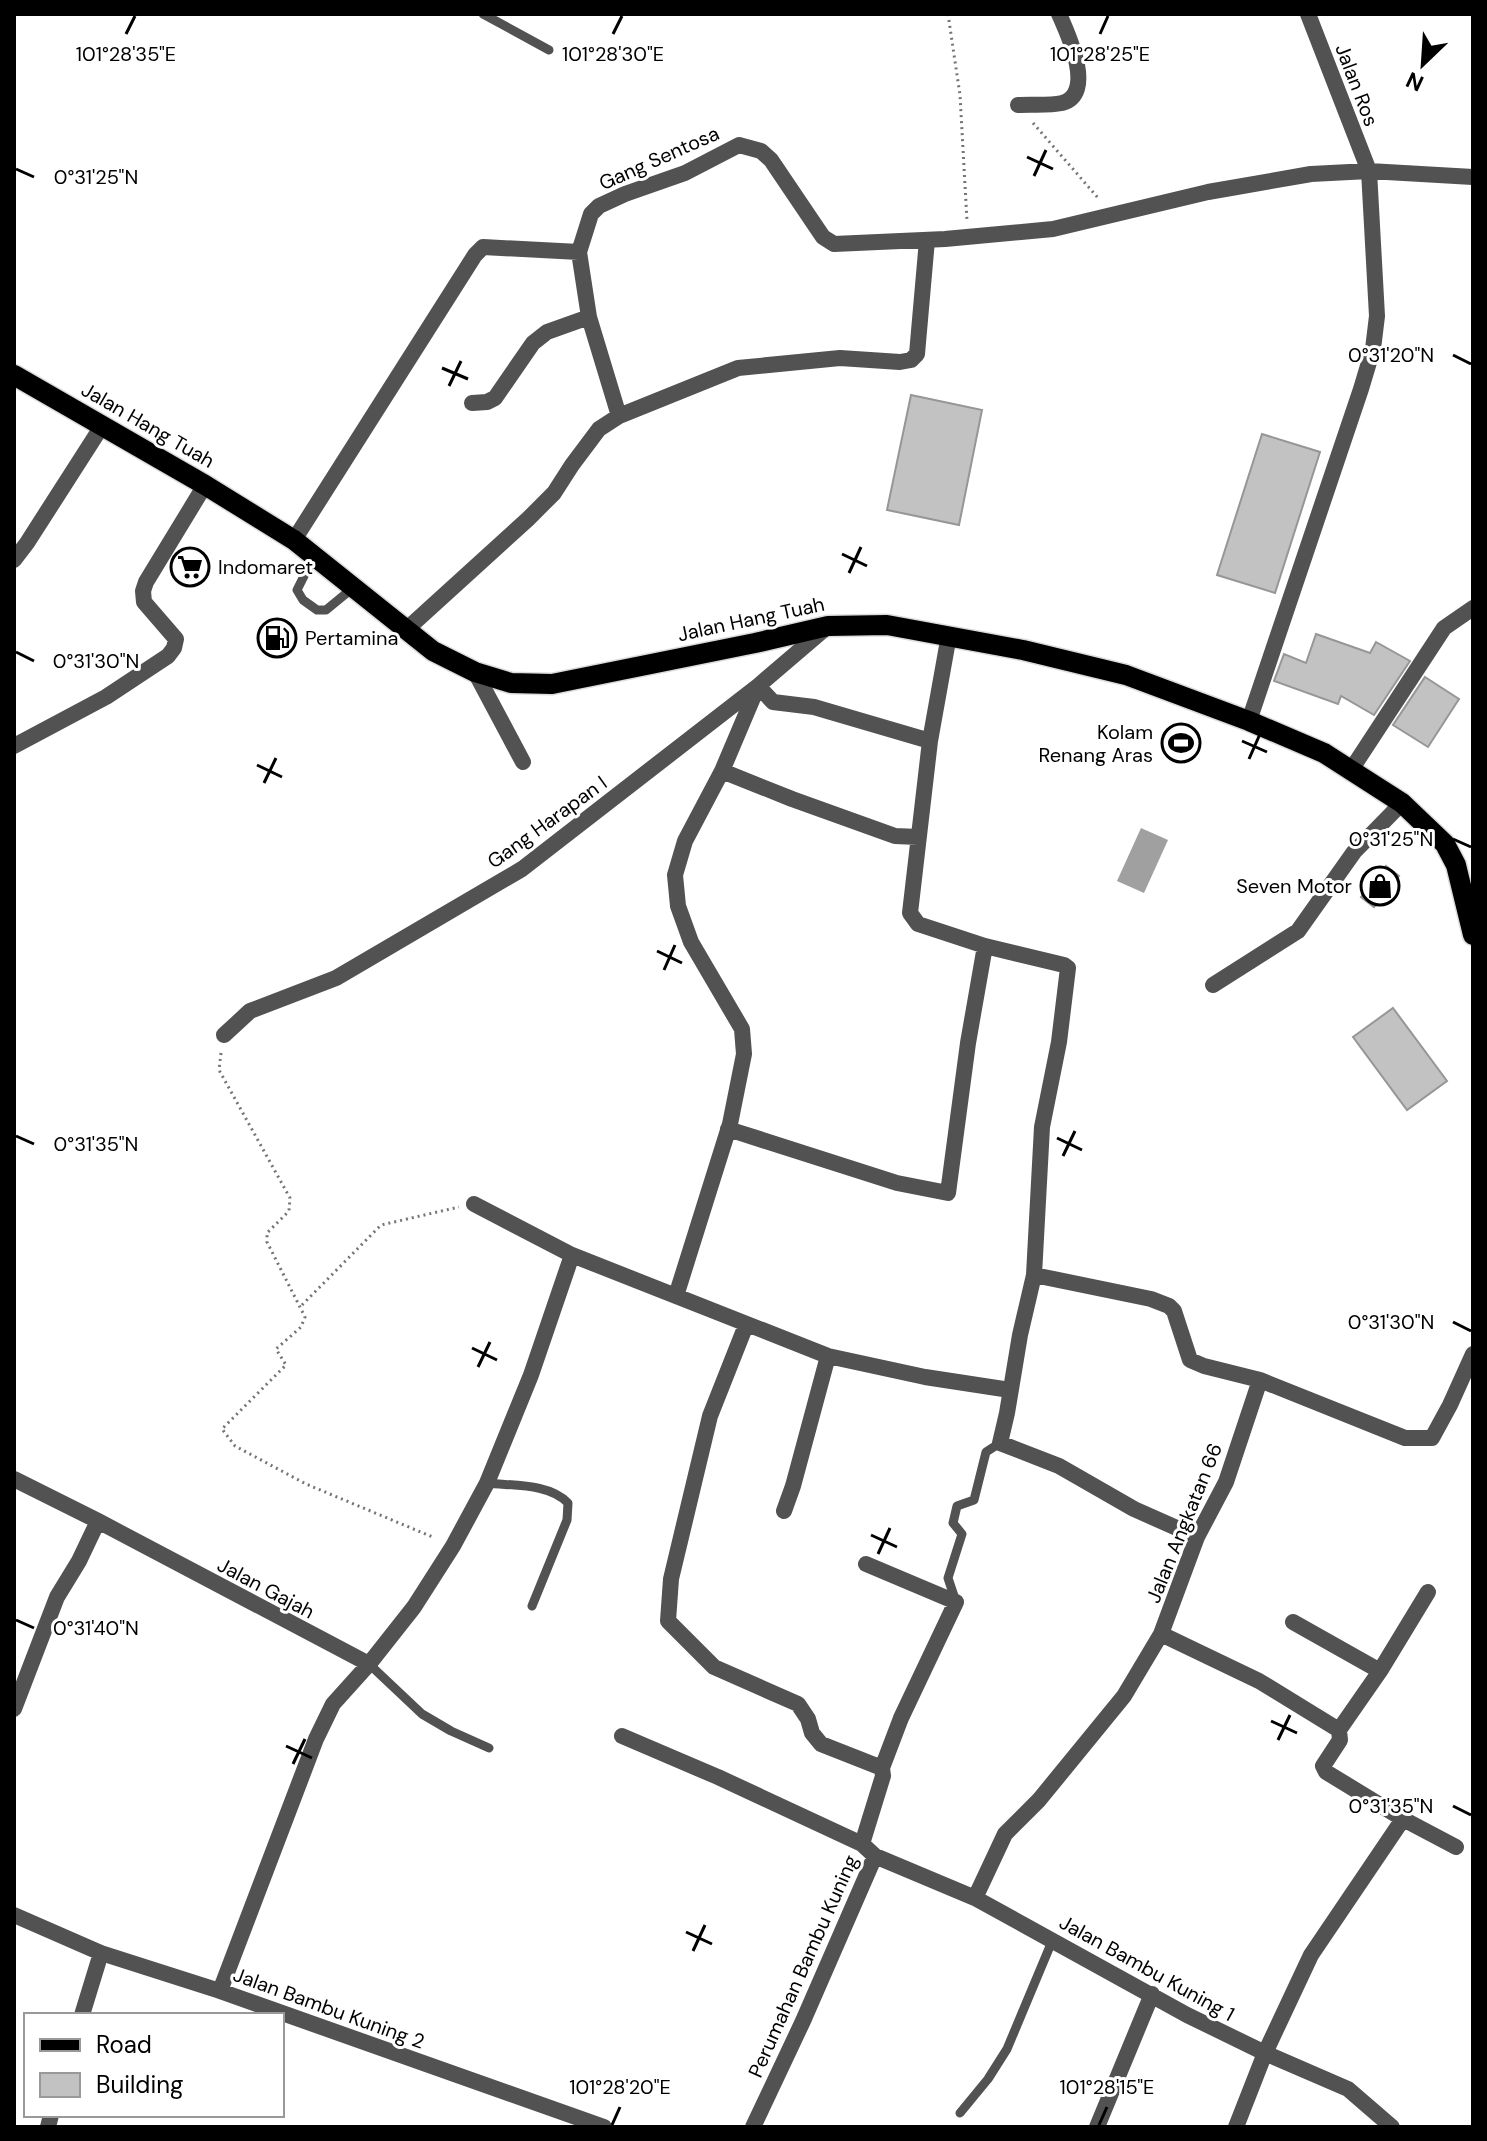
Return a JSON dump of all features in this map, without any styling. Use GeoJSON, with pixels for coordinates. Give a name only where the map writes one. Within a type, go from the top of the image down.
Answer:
{"type":"FeatureCollection","features":[{"type":"Feature","properties":{"kind":"main road","name":"Jalan Hang Tuah"},"geometry":{"type":"LineString","coordinates":[[14,375],[294,540],[433,651],[475,672],[511,683],[552,684],[828,626],[887,625],[1023,650],[1126,675],[1249,721],[1324,753],[1402,803],[1445,844],[1469,903],[1473,935]]}},
{"type":"Feature","properties":{"kind":"street"},"geometry":{"type":"LineString","coordinates":[[1018,105],[1064,102],[1075,94],[1080,82],[1071,41],[1059,14]]}},
{"type":"Feature","properties":{"kind":"street","name":"Jalan Ros"},"geometry":{"type":"LineString","coordinates":[[1249,721],[1373,349],[1377,316],[1369,171],[1308,14]]}},
{"type":"Feature","properties":{"kind":"street","name":"Gang Sentosa"},"geometry":{"type":"LineString","coordinates":[[579,252],[587,223],[599,206],[685,173],[739,145],[761,151],[771,160],[827,241],[834,244],[1053,229],[1208,192],[1311,174],[1369,171],[1473,177]]}},
{"type":"Feature","properties":{"kind":"street"},"geometry":{"type":"LineString","coordinates":[[407,629],[554,493],[599,429],[619,416],[738,368],[840,358],[911,360],[917,354],[927,240]]}},
{"type":"Feature","properties":{"kind":"street"},"geometry":{"type":"LineString","coordinates":[[294,540],[483,247],[579,252],[589,317],[619,416]]}},
{"type":"Feature","properties":{"kind":"street"},"geometry":{"type":"LineString","coordinates":[[472,403],[495,398],[533,343],[547,332],[589,317]]}},
{"type":"Feature","properties":{"kind":"street"},"geometry":{"type":"LineString","coordinates":[[14,560],[102,426]]}},
{"type":"Feature","properties":{"kind":"street"},"geometry":{"type":"LineString","coordinates":[[14,746],[106,697],[168,656],[174,648],[176,639],[144,602],[143,591],[205,485]]}},
{"type":"Feature","properties":{"kind":"street"},"geometry":{"type":"LineString","coordinates":[[1351,770],[1444,628],[1473,608]]}},
{"type":"Feature","properties":{"kind":"street","name":"Gang Harapan I"},"geometry":{"type":"LineString","coordinates":[[224,1035],[250,1011],[336,978],[522,869],[758,686],[828,626]]}},
{"type":"Feature","properties":{"kind":"street"},"geometry":{"type":"LineString","coordinates":[[949,635],[930,741],[910,913],[918,924],[1068,968],[1059,1042],[1042,1127],[1034,1275],[1000,1443],[1059,1466],[1134,1509],[1197,1537]]}},
{"type":"Feature","properties":{"kind":"street"},"geometry":{"type":"LineString","coordinates":[[475,672],[523,762]]}},
{"type":"Feature","properties":{"kind":"street"},"geometry":{"type":"LineString","coordinates":[[676,1296],[728,1129],[744,1054],[742,1029],[691,942],[678,906],[675,875],[685,841],[722,771],[758,686],[773,702],[814,707],[930,741]]}},
{"type":"Feature","properties":{"kind":"street"},"geometry":{"type":"LineString","coordinates":[[722,771],[895,836],[918,837]]}},
{"type":"Feature","properties":{"kind":"street"},"geometry":{"type":"LineString","coordinates":[[1213,985],[1298,931],[1354,852],[1402,803]]}},
{"type":"Feature","properties":{"kind":"street"},"geometry":{"type":"LineString","coordinates":[[728,1129],[897,1183],[948,1193],[968,1043],[985,946]]}},
{"type":"Feature","properties":{"kind":"street"},"geometry":{"type":"LineString","coordinates":[[474,1204],[572,1255],[828,1356],[925,1377],[1010,1390]]}},
{"type":"Feature","properties":{"kind":"street"},"geometry":{"type":"LineString","coordinates":[[220,1991],[316,1739],[333,1704],[414,1607],[453,1546],[487,1483],[531,1375],[572,1255]]}},
{"type":"Feature","properties":{"kind":"street"},"geometry":{"type":"LineString","coordinates":[[1034,1275],[1151,1299],[1169,1306],[1174,1311],[1190,1360],[1260,1380],[1405,1438],[1432,1438],[1473,1354]]}},
{"type":"Feature","properties":{"kind":"street"},"geometry":{"type":"LineString","coordinates":[[746,1325],[710,1416],[671,1579],[668,1621],[714,1667],[798,1704],[821,1744],[882,1768]]}},
{"type":"Feature","properties":{"kind":"street"},"geometry":{"type":"LineString","coordinates":[[784,1511],[828,1356]]}},
{"type":"Feature","properties":{"kind":"street","name":"Jalan Angkatan 66"},"geometry":{"type":"LineString","coordinates":[[975,1898],[1005,1834],[1039,1800],[1124,1696],[1161,1634],[1197,1537],[1226,1482],[1260,1380]]}},
{"type":"Feature","properties":{"kind":"street","name":"Jalan Gajah"},"geometry":{"type":"LineString","coordinates":[[14,1479],[369,1664]]}},
{"type":"Feature","properties":{"kind":"street"},"geometry":{"type":"LineString","coordinates":[[14,1709],[57,1597],[98,1521]]}},
{"type":"Feature","properties":{"kind":"street"},"geometry":{"type":"LineString","coordinates":[[866,1564],[956,1602]]}},
{"type":"Feature","properties":{"kind":"street"},"geometry":{"type":"LineString","coordinates":[[1428,1592],[1380,1671],[1339,1730],[1340,1740],[1323,1766],[1326,1772],[1403,1819],[1456,1847]]}},
{"type":"Feature","properties":{"kind":"street","name":"Perumahan Bambu Kuning"},"geometry":{"type":"LineString","coordinates":[[753,2127],[875,1856],[862,1844],[883,1776],[882,1768],[901,1718],[956,1602]]}},
{"type":"Feature","properties":{"kind":"street"},"geometry":{"type":"LineString","coordinates":[[1293,1622],[1380,1671]]}},
{"type":"Feature","properties":{"kind":"street"},"geometry":{"type":"LineString","coordinates":[[1161,1634],[1259,1681],[1339,1730]]}},
{"type":"Feature","properties":{"kind":"street"},"geometry":{"type":"LineString","coordinates":[[622,1736],[862,1844]]}},
{"type":"Feature","properties":{"kind":"street"},"geometry":{"type":"LineString","coordinates":[[1236,2127],[1265,2053],[1311,1955],[1403,1819]]}},
{"type":"Feature","properties":{"kind":"street","name":"Jalan Bambu Kuning 1"},"geometry":{"type":"LineString","coordinates":[[875,1856],[975,1898],[1187,2015],[1348,2089],[1392,2127]]}},
{"type":"Feature","properties":{"kind":"street","name":"Jalan Bambu Kuning 2"},"geometry":{"type":"LineString","coordinates":[[14,1915],[101,1953],[282,2013]]}},
{"type":"Feature","properties":{"kind":"street"},"geometry":{"type":"LineString","coordinates":[[83,2013],[101,1953]]}},
{"type":"Feature","properties":{"kind":"street"},"geometry":{"type":"LineString","coordinates":[[1097,2127],[1152,1994]]}},
{"type":"Feature","properties":{"kind":"street","name":"Jalan Bambu Kuning 2"},"geometry":{"type":"LineString","coordinates":[[284,2014],[604,2127]]}},
{"type":"Feature","properties":{"kind":"lane"},"geometry":{"type":"LineString","coordinates":[[483,14],[549,50]]}},
{"type":"Feature","properties":{"kind":"lane"},"geometry":{"type":"LineString","coordinates":[[314,556],[297,590],[303,600],[317,610],[326,610],[354,587]]}},
{"type":"Feature","properties":{"kind":"lane"},"geometry":{"type":"LineString","coordinates":[[956,1602],[948,1578],[962,1534],[953,1523],[957,1506],[974,1500],[986,1452],[1000,1443]]}},
{"type":"Feature","properties":{"kind":"lane"},"geometry":{"type":"LineString","coordinates":[[487,1483],[541,1489],[560,1495],[568,1503],[567,1520],[532,1606]]}},
{"type":"Feature","properties":{"kind":"lane","name":"Jalan Gajah"},"geometry":{"type":"LineString","coordinates":[[369,1664],[422,1714],[489,1748]]}},
{"type":"Feature","properties":{"kind":"lane"},"geometry":{"type":"LineString","coordinates":[[960,2113],[988,2079],[1007,2049],[1053,1939]]}},
{"type":"Feature","properties":{"kind":"path"},"geometry":{"type":"LineString","coordinates":[[948,14],[960,95],[968,237]]}},
{"type":"Feature","properties":{"kind":"path"},"geometry":{"type":"LineString","coordinates":[[1018,105],[1112,215]]}},
{"type":"Feature","properties":{"kind":"path"},"geometry":{"type":"LineString","coordinates":[[224,1035],[219,1070],[290,1198],[289,1211],[267,1233],[267,1242],[305,1317],[301,1327],[276,1349],[286,1365],[222,1429],[235,1446],[306,1484],[453,1546]]}},
{"type":"Feature","properties":{"kind":"path"},"geometry":{"type":"LineString","coordinates":[[301,1306],[381,1225],[474,1204]]}},
{"type":"Feature","properties":{"kind":"shaded area"},"geometry":{"type":"Polygon","coordinates":[[[1141,828],[1168,840],[1144,893],[1117,881],[1141,828]]]}},
{"type":"Feature","properties":{"kind":"building"},"geometry":{"type":"Polygon","coordinates":[[[911,395],[982,410],[959,525],[887,510],[911,395]]]}},
{"type":"Feature","properties":{"kind":"building"},"geometry":{"type":"Polygon","coordinates":[[[1262,434],[1320,452],[1275,593],[1217,575],[1262,434]]]}},
{"type":"Feature","properties":{"kind":"building"},"geometry":{"type":"Polygon","coordinates":[[[1316,634],[1370,653],[1376,642],[1410,661],[1374,715],[1341,696],[1338,704],[1274,681],[1284,654],[1306,663],[1316,634]]]}},
{"type":"Feature","properties":{"kind":"building"},"geometry":{"type":"Polygon","coordinates":[[[1425,677],[1459,699],[1428,747],[1393,725],[1425,677]]]}},
{"type":"Feature","properties":{"kind":"building","name":"Seven Motor"},"geometry":{"type":"Polygon","coordinates":[[[1386,866],[1399,876],[1374,907],[1361,897],[1386,866]]]}},
{"type":"Feature","properties":{"kind":"building"},"geometry":{"type":"Polygon","coordinates":[[[1393,1008],[1447,1081],[1407,1110],[1353,1037],[1393,1008]]]}},
{"type":"Feature","properties":{"kind":"place","name":"Indomaret"},"geometry":{"type":"Point","coordinates":[190,567]}},
{"type":"Feature","properties":{"kind":"place","name":"Pertamina"},"geometry":{"type":"Point","coordinates":[277,638]}},
{"type":"Feature","properties":{"kind":"place","name":"Kolam Renang Aras"},"geometry":{"type":"Point","coordinates":[1181,743]}},
{"type":"Feature","properties":{"kind":"place","name":"Seven Motor"},"geometry":{"type":"Point","coordinates":[1380,886]}}]}
